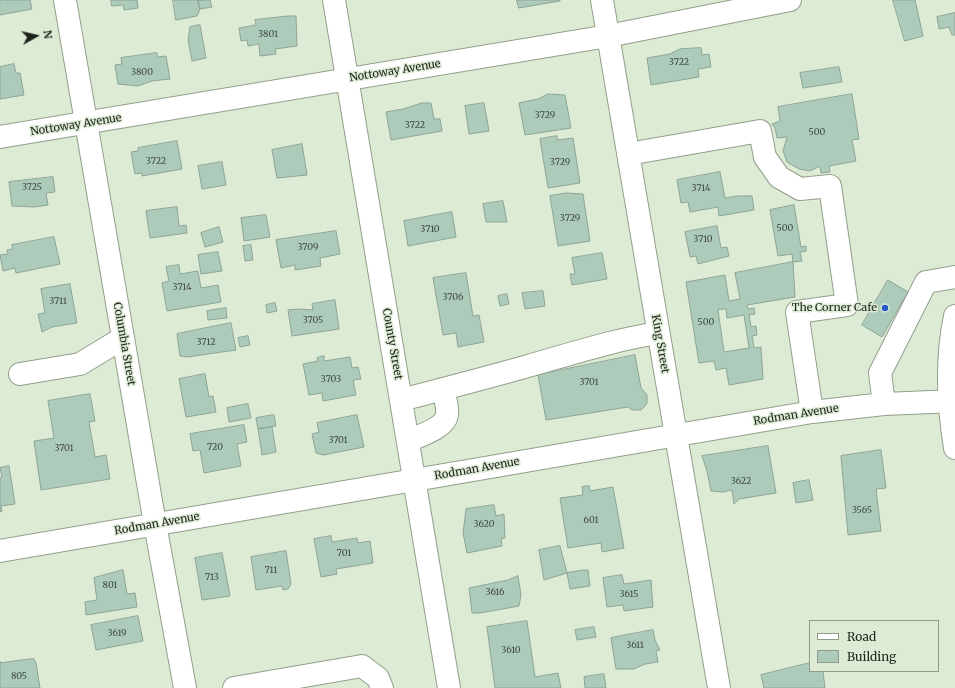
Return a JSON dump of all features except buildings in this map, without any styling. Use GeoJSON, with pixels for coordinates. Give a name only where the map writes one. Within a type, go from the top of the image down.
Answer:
{"type":"FeatureCollection","features":[{"type":"Feature","properties":{"kind":"street","name":"Columbia Street"},"geometry":{"type":"LineString","coordinates":[[65,0],[184,688]]}},
{"type":"Feature","properties":{"kind":"street","name":"County Street"},"geometry":{"type":"LineString","coordinates":[[334,0],[449,688]]}},
{"type":"Feature","properties":{"kind":"street","name":"King Street"},"geometry":{"type":"LineString","coordinates":[[602,0],[719,688]]}},
{"type":"Feature","properties":{"kind":"street","name":"Nottoway Avenue"},"geometry":{"type":"LineString","coordinates":[[0,137],[608,36],[790,0]]}},
{"type":"Feature","properties":{"kind":"street"},"geometry":{"type":"LineString","coordinates":[[628,154],[760,131],[765,157],[779,177],[800,189],[830,186],[846,305],[797,312],[812,412]]}},
{"type":"Feature","properties":{"kind":"street"},"geometry":{"type":"LineString","coordinates":[[884,404],[880,373],[926,282],[955,277]]}},
{"type":"Feature","properties":{"kind":"street"},"geometry":{"type":"LineString","coordinates":[[955,316],[950,361],[955,448]]}},
{"type":"Feature","properties":{"kind":"street"},"geometry":{"type":"LineString","coordinates":[[401,400],[528,366],[591,347],[658,332]]}},
{"type":"Feature","properties":{"kind":"street"},"geometry":{"type":"LineString","coordinates":[[20,374],[80,364],[123,338]]}},
{"type":"Feature","properties":{"kind":"street"},"geometry":{"type":"LineString","coordinates":[[408,441],[430,431],[442,424],[445,420],[447,415],[443,389]]}},
{"type":"Feature","properties":{"kind":"street","name":"Rodman Avenue"},"geometry":{"type":"LineString","coordinates":[[0,551],[812,412],[884,404],[952,401]]}},
{"type":"Feature","properties":{"kind":"street"},"geometry":{"type":"LineString","coordinates":[[234,688],[297,683],[362,666],[378,678],[382,688]]}},
{"type":"Feature","properties":{"kind":"place","name":"The Corner Cafe"},"geometry":{"type":"Point","coordinates":[885,308]}}]}
